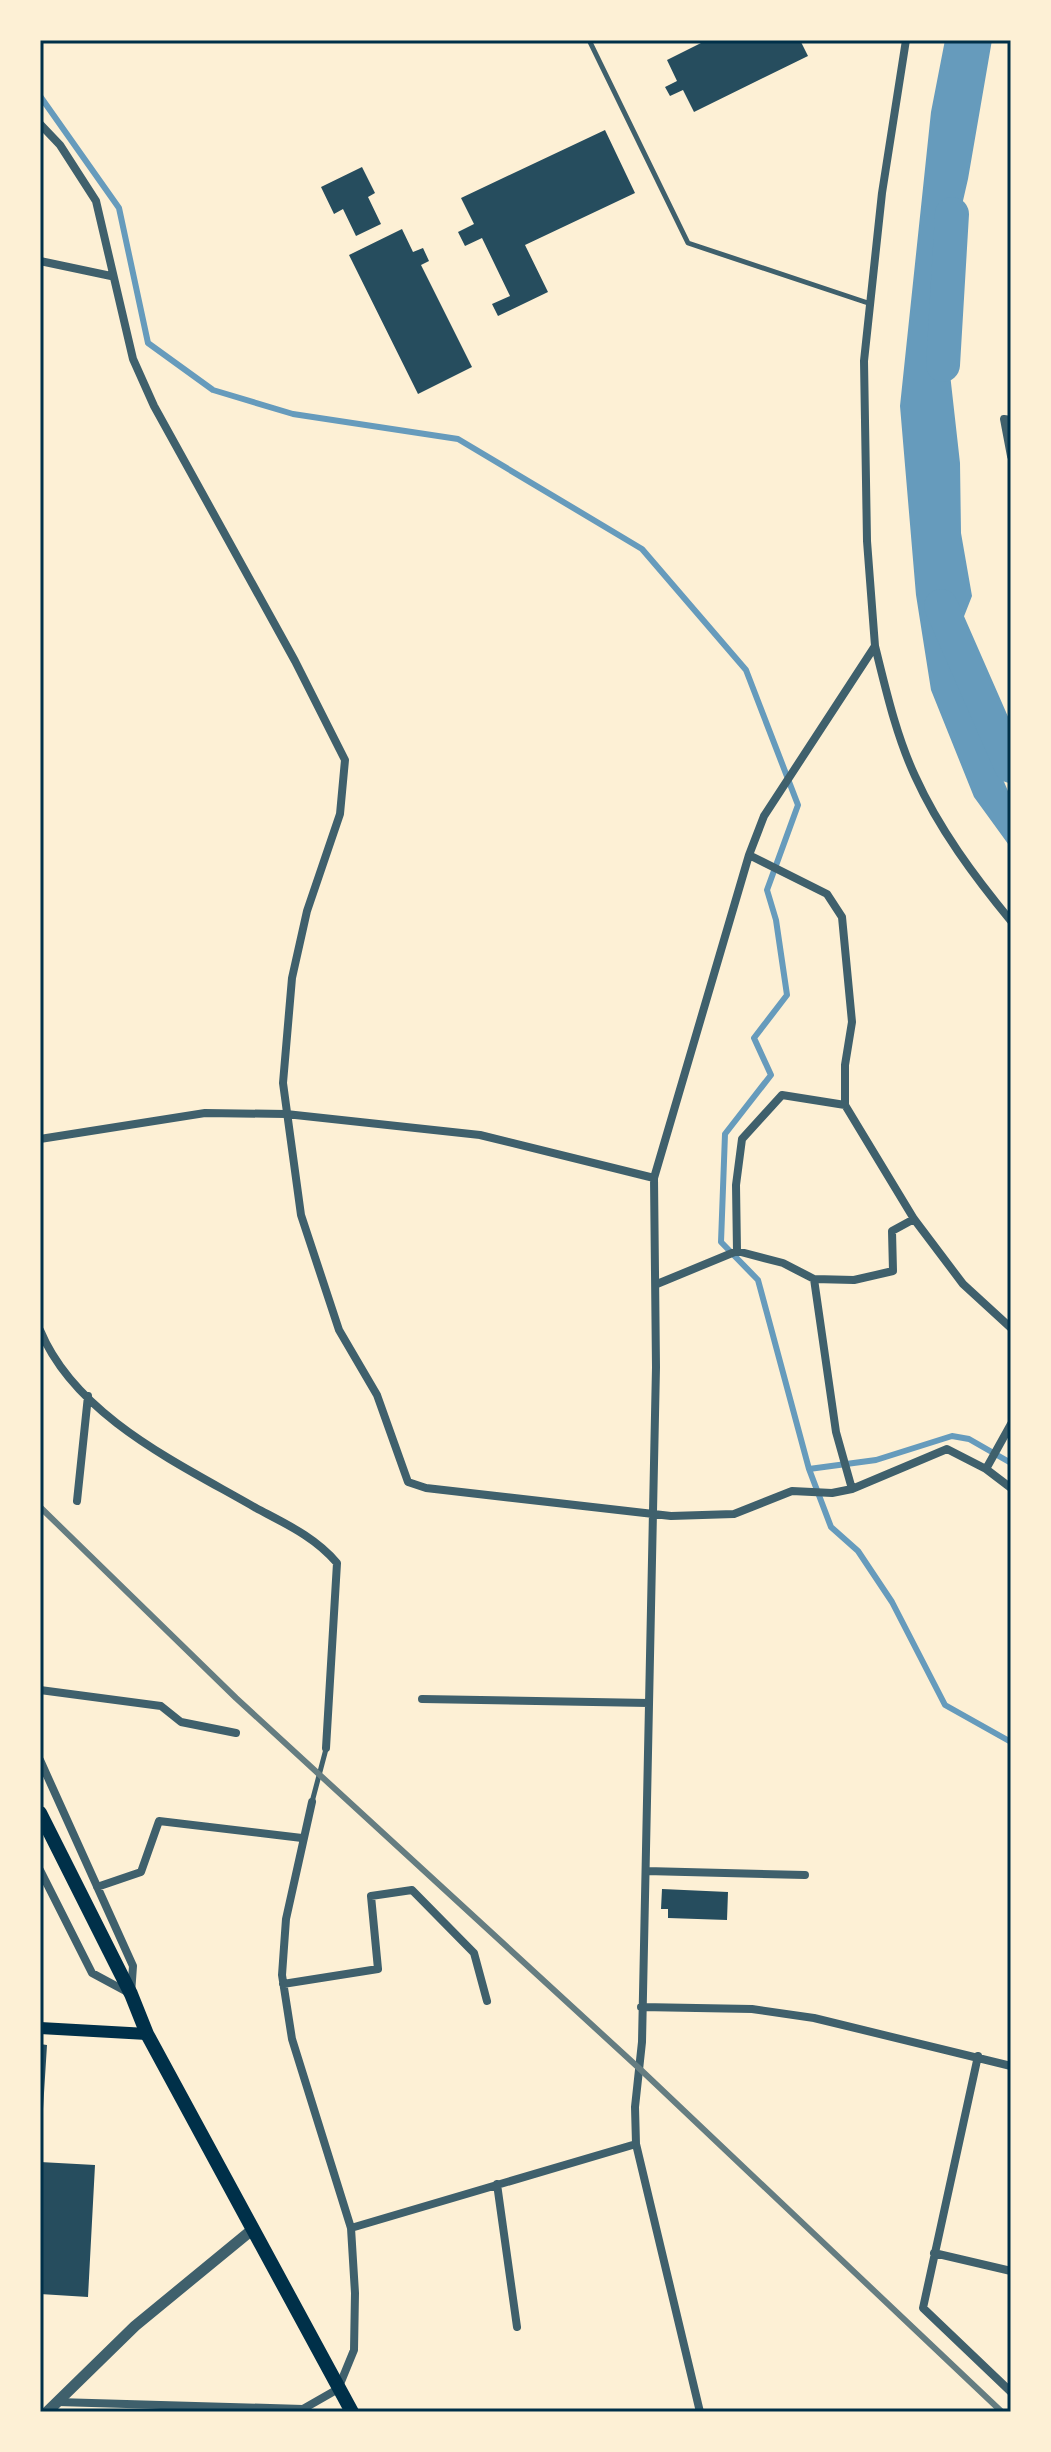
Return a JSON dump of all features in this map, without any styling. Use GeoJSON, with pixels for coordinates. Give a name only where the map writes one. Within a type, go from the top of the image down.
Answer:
{"type":"FeatureCollection","features":[{"type":"Feature","properties":{"kind":"main road"},"geometry":{"type":"LineString","coordinates":[[40,1813],[131,1994],[147,2034],[352,2412]]}},
{"type":"Feature","properties":{"kind":"main road"},"geometry":{"type":"LineString","coordinates":[[40,2028],[147,2034]]}},
{"type":"Feature","properties":{"kind":"street"},"geometry":{"type":"LineString","coordinates":[[906,40],[868,303],[863,444],[875,646],[892,711],[915,776],[944,831],[1011,921]]}},
{"type":"Feature","properties":{"kind":"street"},"geometry":{"type":"LineString","coordinates":[[40,124],[60,145],[96,201],[111,276],[133,359],[154,406],[295,661],[345,760],[340,814],[307,911],[292,978],[283,1083],[301,1215],[339,1330],[377,1395],[408,1482],[489,1496],[652,1511],[671,1516],[734,1514],[792,1491],[832,1493],[852,1489],[947,1449],[986,1469],[1011,1488]]}},
{"type":"Feature","properties":{"kind":"street"},"geometry":{"type":"LineString","coordinates":[[40,261],[111,276]]}},
{"type":"Feature","properties":{"kind":"street"},"geometry":{"type":"LineString","coordinates":[[1011,420],[1004,419],[1011,456]]}},
{"type":"Feature","properties":{"kind":"street"},"geometry":{"type":"LineString","coordinates":[[700,2412],[644,2189],[636,2144],[646,1871],[657,1284],[654,1178],[749,855],[764,816],[875,646]]}},
{"type":"Feature","properties":{"kind":"street"},"geometry":{"type":"LineString","coordinates":[[749,855],[827,894],[842,917],[852,1022],[845,1065],[845,1105],[914,1219],[963,1284],[1011,1328]]}},
{"type":"Feature","properties":{"kind":"street"},"geometry":{"type":"LineString","coordinates":[[737,1251],[736,1185],[742,1139],[782,1095],[845,1105]]}},
{"type":"Feature","properties":{"kind":"street"},"geometry":{"type":"LineString","coordinates":[[40,1139],[205,1113],[286,1114],[480,1135],[654,1178]]}},
{"type":"Feature","properties":{"kind":"street"},"geometry":{"type":"LineString","coordinates":[[657,1284],[737,1251],[783,1263],[814,1279],[854,1280],[893,1271],[892,1231],[914,1219]]}},
{"type":"Feature","properties":{"kind":"street"},"geometry":{"type":"LineString","coordinates":[[814,1279],[836,1432],[852,1489]]}},
{"type":"Feature","properties":{"kind":"street"},"geometry":{"type":"LineString","coordinates":[[40,1330],[75,1384],[109,1416],[190,1470],[321,1544],[337,1563],[326,1748]]}},
{"type":"Feature","properties":{"kind":"street"},"geometry":{"type":"LineString","coordinates":[[77,1501],[88,1396]]}},
{"type":"Feature","properties":{"kind":"street"},"geometry":{"type":"LineString","coordinates":[[986,1469],[1011,1424]]}},
{"type":"Feature","properties":{"kind":"street"},"geometry":{"type":"LineString","coordinates":[[40,1690],[161,1706],[181,1722],[236,1733]]}},
{"type":"Feature","properties":{"kind":"street"},"geometry":{"type":"LineString","coordinates":[[422,1699],[649,1703]]}},
{"type":"Feature","properties":{"kind":"street"},"geometry":{"type":"LineString","coordinates":[[40,1760],[133,1966],[131,1994],[92,1973],[40,1870]]}},
{"type":"Feature","properties":{"kind":"street"},"geometry":{"type":"LineString","coordinates":[[56,2402],[118,2408],[303,2410],[338,2389],[354,2350],[351,2228],[292,2039],[283,1984],[286,1919],[312,1802]]}},
{"type":"Feature","properties":{"kind":"street"},"geometry":{"type":"LineString","coordinates":[[97,1887],[141,1872],[159,1821],[302,1838]]}},
{"type":"Feature","properties":{"kind":"street"},"geometry":{"type":"LineString","coordinates":[[646,1871],[805,1875]]}},
{"type":"Feature","properties":{"kind":"street"},"geometry":{"type":"LineString","coordinates":[[283,1984],[378,1969],[371,1896],[412,1890],[474,1953],[487,2001]]}},
{"type":"Feature","properties":{"kind":"street"},"geometry":{"type":"LineString","coordinates":[[641,2007],[752,2009],[814,2018],[1011,2066]]}},
{"type":"Feature","properties":{"kind":"street"},"geometry":{"type":"LineString","coordinates":[[978,2056],[923,2308],[1011,2392]]}},
{"type":"Feature","properties":{"kind":"street"},"geometry":{"type":"LineString","coordinates":[[351,2228],[636,2144]]}},
{"type":"Feature","properties":{"kind":"street"},"geometry":{"type":"LineString","coordinates":[[497,2184],[517,2327]]}},
{"type":"Feature","properties":{"kind":"street"},"geometry":{"type":"LineString","coordinates":[[47,2412],[135,2326],[253,2229]]}},
{"type":"Feature","properties":{"kind":"street"},"geometry":{"type":"LineString","coordinates":[[934,2253],[1011,2271]]}},
{"type":"Feature","properties":{"kind":"lane"},"geometry":{"type":"LineString","coordinates":[[589,40],[688,243],[868,303]]}},
{"type":"Feature","properties":{"kind":"lane"},"geometry":{"type":"LineString","coordinates":[[312,1802],[326,1748]]}},
{"type":"Feature","properties":{"kind":"water"},"geometry":{"type":"Polygon","coordinates":[[[945,40],[992,40],[968,179],[945,279],[948,356],[960,463],[961,533],[972,596],[961,624],[955,668],[1011,798],[1011,848],[974,797],[931,690],[916,595],[900,406],[931,112],[945,40]]]}},
{"type":"Feature","properties":{"kind":"building"},"geometry":{"type":"Polygon","coordinates":[[[707,40],[800,40],[808,56],[694,112],[683,90],[670,96],[665,87],[677,81],[667,60],[707,40]]]}},
{"type":"Feature","properties":{"kind":"building"},"geometry":{"type":"Polygon","coordinates":[[[605,130],[635,193],[525,245],[548,292],[498,316],[492,304],[510,296],[482,238],[465,246],[458,232],[474,224],[461,198],[605,130]]]}},
{"type":"Feature","properties":{"kind":"building"},"geometry":{"type":"Polygon","coordinates":[[[362,167],[375,193],[368,197],[381,224],[356,236],[343,209],[334,214],[321,187],[362,167]]]}},
{"type":"Feature","properties":{"kind":"building"},"geometry":{"type":"Polygon","coordinates":[[[402,229],[413,252],[423,248],[429,261],[421,265],[472,367],[418,394],[349,255],[402,229]]]}},
{"type":"Feature","properties":{"kind":"building"},"geometry":{"type":"Polygon","coordinates":[[[662,1889],[728,1892],[727,1920],[668,1918],[668,1909],[661,1909],[662,1889]]]}},
{"type":"Feature","properties":{"kind":"building"},"geometry":{"type":"Polygon","coordinates":[[[40,2044],[47,2045],[43,2109],[40,2109],[40,2044]]]}},
{"type":"Feature","properties":{"kind":"building"},"geometry":{"type":"Polygon","coordinates":[[[40,2162],[95,2165],[88,2297],[40,2294],[40,2162]]]}},
{"type":"Feature","properties":{"kind":"waterway"},"geometry":{"type":"LineString","coordinates":[[40,96],[119,208],[148,343],[213,390],[293,414],[458,439],[642,549],[746,670],[798,805],[767,890],[776,920],[787,995],[754,1038],[771,1075],[725,1134],[721,1242],[758,1280],[809,1469],[876,1460],[952,1436],[969,1439],[1011,1463]]}},
{"type":"Feature","properties":{"kind":"waterway"},"geometry":{"type":"LineString","coordinates":[[943,365],[952,214]]}},
{"type":"Feature","properties":{"kind":"waterway"},"geometry":{"type":"LineString","coordinates":[[941,606],[1011,766]]}},
{"type":"Feature","properties":{"kind":"waterway"},"geometry":{"type":"LineString","coordinates":[[809,1469],[831,1527],[858,1551],[892,1602],[945,1705],[1011,1742]]}},
{"type":"Feature","properties":{"kind":"railway"},"geometry":{"type":"LineString","coordinates":[[40,1507],[236,1698],[641,2070],[1002,2412]]}}]}
